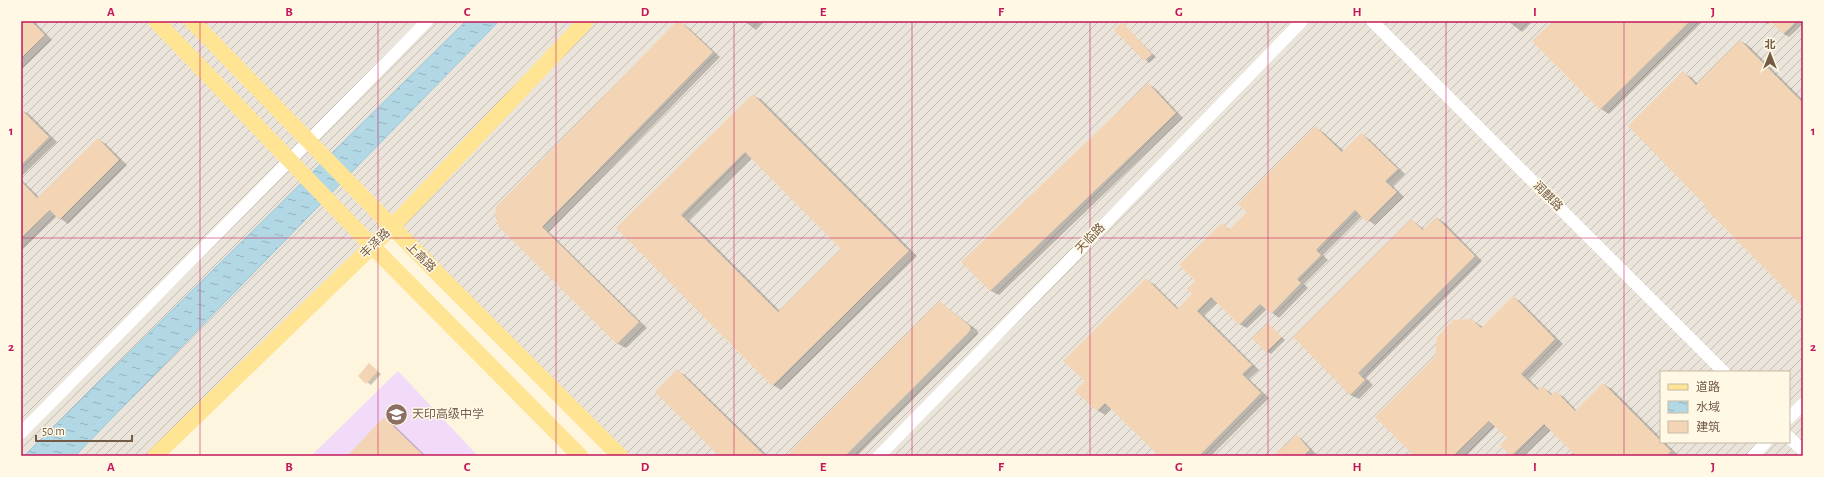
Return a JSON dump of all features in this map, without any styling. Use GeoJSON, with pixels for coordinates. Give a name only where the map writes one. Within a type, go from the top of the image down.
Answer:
{"type":"FeatureCollection","features":[{"type":"Feature","properties":{"kind":"main road"},"geometry":{"type":"LineString","coordinates":[[156,21],[372,246],[580,456]]}},
{"type":"Feature","properties":{"kind":"main road","name":"上高路"},"geometry":{"type":"LineString","coordinates":[[192,21],[392,227],[620,456]]}},
{"type":"Feature","properties":{"kind":"main road","name":"丰泽路"},"geometry":{"type":"LineString","coordinates":[[155,456],[392,227],[586,21]]}},
{"type":"Feature","properties":{"kind":"street"},"geometry":{"type":"LineString","coordinates":[[21,433],[427,21]]}},
{"type":"Feature","properties":{"kind":"street","name":"天临路"},"geometry":{"type":"LineString","coordinates":[[879,456],[1302,21]]}},
{"type":"Feature","properties":{"kind":"street","name":"润麒路"},"geometry":{"type":"LineString","coordinates":[[1372,21],[1723,371]]}},
{"type":"Feature","properties":{"kind":"street"},"geometry":{"type":"LineString","coordinates":[[1790,417],[1803,404]]}},
{"type":"Feature","properties":{"kind":"street"},"geometry":{"type":"LineString","coordinates":[[1790,438],[1803,451]]}},
{"type":"Feature","properties":{"kind":"street"},"geometry":{"type":"LineString","coordinates":[[1753,456],[1765,443]]}},
{"type":"Feature","properties":{"kind":"shaded area"},"geometry":{"type":"Polygon","coordinates":[[[21,21],[1803,21],[1803,456],[620,456],[392,227],[154,456],[21,456],[21,21]]]}},
{"type":"Feature","properties":{"kind":"shaded area","name":"天印高级中学"},"geometry":{"type":"Polygon","coordinates":[[[398,371],[478,456],[311,456],[398,371]]]}},
{"type":"Feature","properties":{"kind":"water"},"geometry":{"type":"Polygon","coordinates":[[[466,21],[499,21],[75,456],[24,456],[466,21]]]}},
{"type":"Feature","properties":{"kind":"building"},"geometry":{"type":"Polygon","coordinates":[[[21,21],[31,21],[45,35],[21,58],[21,21]]]}},
{"type":"Feature","properties":{"kind":"building"},"geometry":{"type":"Polygon","coordinates":[[[1553,21],[1690,21],[1600,110],[1532,41],[1553,21]]]}},
{"type":"Feature","properties":{"kind":"building"},"geometry":{"type":"Polygon","coordinates":[[[1770,21],[1797,21],[1783,34],[1770,21]]]}},
{"type":"Feature","properties":{"kind":"building"},"geometry":{"type":"Polygon","coordinates":[[[681,22],[713,52],[542,227],[639,322],[617,344],[499,227],[495,216],[496,207],[673,25],[681,22]]]}},
{"type":"Feature","properties":{"kind":"building"},"geometry":{"type":"Polygon","coordinates":[[[1122,22],[1152,54],[1144,61],[1114,30],[1122,22]]]}},
{"type":"Feature","properties":{"kind":"building"},"geometry":{"type":"Polygon","coordinates":[[[1740,40],[1803,103],[1803,307],[1704,207],[1706,206],[1628,126],[1683,71],[1696,85],[1740,40]]]}},
{"type":"Feature","properties":{"kind":"building"},"geometry":{"type":"Polygon","coordinates":[[[1148,83],[1176,113],[990,291],[961,262],[1148,83]]]}},
{"type":"Feature","properties":{"kind":"building"},"geometry":{"type":"Polygon","coordinates":[[[753,94],[909,251],[772,386],[616,228],[753,94]],[[745,152],[681,215],[778,312],[841,249],[745,152]]]}},
{"type":"Feature","properties":{"kind":"building"},"geometry":{"type":"Polygon","coordinates":[[[21,109],[49,137],[21,165],[21,109]]]}},
{"type":"Feature","properties":{"kind":"building"},"geometry":{"type":"Polygon","coordinates":[[[1315,126],[1342,152],[1361,133],[1398,169],[1385,181],[1397,192],[1367,222],[1355,210],[1316,250],[1321,255],[1297,279],[1301,283],[1271,314],[1260,304],[1239,325],[1211,297],[1197,311],[1252,365],[1242,374],[1261,393],[1199,456],[1159,456],[1105,403],[1097,411],[1075,391],[1085,381],[1063,361],[1146,278],[1177,309],[1192,294],[1187,289],[1195,281],[1179,265],[1222,223],[1229,230],[1247,212],[1238,204],[1315,126]]]}},
{"type":"Feature","properties":{"kind":"building"},"geometry":{"type":"Polygon","coordinates":[[[98,138],[119,160],[59,220],[50,210],[21,238],[21,181],[37,198],[98,138]]]}},
{"type":"Feature","properties":{"kind":"building"},"geometry":{"type":"Polygon","coordinates":[[[1436,217],[1475,256],[1358,373],[1365,380],[1350,395],[1293,337],[1411,219],[1423,230],[1436,217]]]}},
{"type":"Feature","properties":{"kind":"building"},"geometry":{"type":"Polygon","coordinates":[[[1513,296],[1555,339],[1521,374],[1538,390],[1542,386],[1551,395],[1556,391],[1575,411],[1603,383],[1660,440],[1660,443],[1663,443],[1671,451],[1666,456],[1576,456],[1544,424],[1511,456],[1500,445],[1507,438],[1489,421],[1453,456],[1414,456],[1375,417],[1435,357],[1437,337],[1453,320],[1472,319],[1481,328],[1513,296]]]}},
{"type":"Feature","properties":{"kind":"building"},"geometry":{"type":"Polygon","coordinates":[[[939,301],[969,325],[971,329],[968,333],[845,456],[786,456],[939,301]]]}},
{"type":"Feature","properties":{"kind":"building"},"geometry":{"type":"Polygon","coordinates":[[[1268,323],[1282,337],[1266,352],[1252,338],[1268,323]]]}},
{"type":"Feature","properties":{"kind":"building"},"geometry":{"type":"Polygon","coordinates":[[[369,363],[378,371],[366,384],[358,376],[369,363]]]}},
{"type":"Feature","properties":{"kind":"building"},"geometry":{"type":"Polygon","coordinates":[[[677,369],[765,456],[719,456],[655,392],[677,369]]]}},
{"type":"Feature","properties":{"kind":"building"},"geometry":{"type":"Polygon","coordinates":[[[384,417],[396,429],[424,456],[347,456],[384,417]]]}},
{"type":"Feature","properties":{"kind":"building"},"geometry":{"type":"Polygon","coordinates":[[[1297,435],[1310,450],[1303,456],[1273,456],[1297,435]]]}},
{"type":"Feature","properties":{"kind":"place","name":"天印高级中学"},"geometry":{"type":"Point","coordinates":[396,414]}}]}
